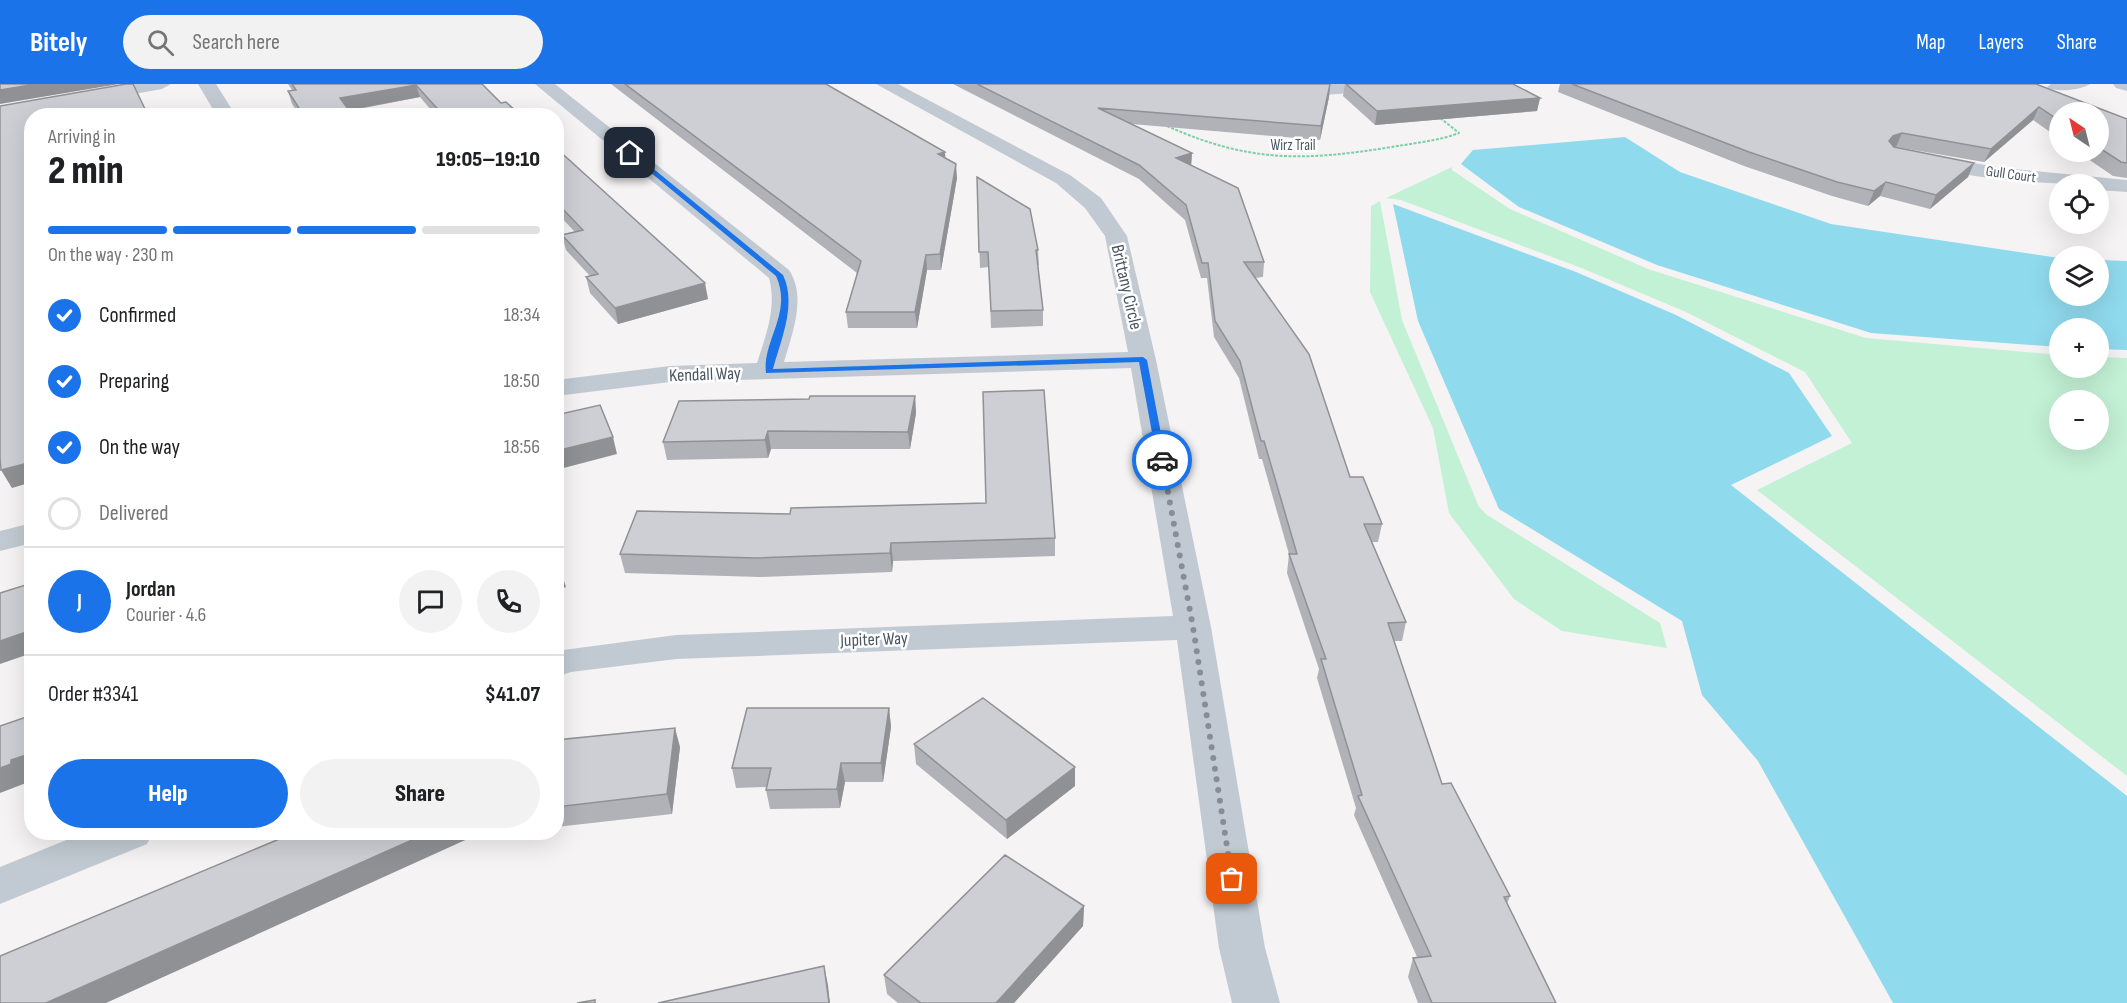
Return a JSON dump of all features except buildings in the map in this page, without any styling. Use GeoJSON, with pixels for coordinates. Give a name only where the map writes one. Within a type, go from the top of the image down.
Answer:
{"type":"FeatureCollection","features":[{"type":"Feature","properties":{"kind":"street"},"geometry":{"type":"LineString","coordinates":[[0,111],[162,84]]}},
{"type":"Feature","properties":{"kind":"street"},"geometry":{"type":"LineString","coordinates":[[207,84],[222,108]]}},
{"type":"Feature","properties":{"kind":"street"},"geometry":{"type":"LineString","coordinates":[[544,84],[780,275],[786,288],[786,302],[768,372]]}},
{"type":"Feature","properties":{"kind":"street","name":"Brittany Circle"},"geometry":{"type":"LineString","coordinates":[[885,84],[1063,179],[1094,203],[1116,236],[1143,360],[1193,627],[1242,948],[1256,1003]]}},
{"type":"Feature","properties":{"kind":"street"},"geometry":{"type":"LineString","coordinates":[[1259,84],[1324,90],[1407,84]]}},
{"type":"Feature","properties":{"kind":"street"},"geometry":{"type":"LineString","coordinates":[[2122,84],[2127,86]]}},
{"type":"Feature","properties":{"kind":"street","name":"Gull Court"},"geometry":{"type":"LineString","coordinates":[[1907,157],[2003,174],[2127,186]]}},
{"type":"Feature","properties":{"kind":"street","name":"Kendall Way"},"geometry":{"type":"LineString","coordinates":[[564,387],[670,374],[1143,360]]}},
{"type":"Feature","properties":{"kind":"street"},"geometry":{"type":"LineString","coordinates":[[0,541],[24,535]]}},
{"type":"Feature","properties":{"kind":"street","name":"Jupiter Way"},"geometry":{"type":"LineString","coordinates":[[564,661],[676,647],[1193,627]]}},
{"type":"Feature","properties":{"kind":"street"},"geometry":{"type":"LineString","coordinates":[[0,886],[112,840]]}},
{"type":"Feature","properties":{"kind":"lane"},"geometry":{"type":"LineString","coordinates":[[2052,87],[2085,84]]}},
{"type":"Feature","properties":{"kind":"path","name":"Wirz Trail"},"geometry":{"type":"LineString","coordinates":[[1164,125],[1204,143],[1252,155],[1313,157],[1446,138],[1459,133],[1433,113]]}},
{"type":"Feature","properties":{"kind":"green space"},"geometry":{"type":"Polygon","coordinates":[[[1452,167],[1452,170],[1510,209],[1648,269],[1866,338],[2049,354],[2049,378],[2109,378],[2109,357],[2127,358],[2127,776],[1757,490],[1852,443],[1805,372],[1686,312],[1584,269],[1401,200],[1386,198],[1452,167]]]}},
{"type":"Feature","properties":{"kind":"green space"},"geometry":{"type":"Polygon","coordinates":[[[1380,201],[1402,320],[1479,507],[1487,515],[1660,623],[1667,648],[1562,631],[1514,599],[1449,513],[1433,428],[1370,292],[1371,206],[1380,201]]]}},
{"type":"Feature","properties":{"kind":"water"},"geometry":{"type":"Polygon","coordinates":[[[1625,137],[1680,172],[1831,224],[2049,257],[2049,306],[2109,306],[2109,260],[2127,261],[2127,350],[2109,349],[2109,318],[2049,318],[2049,346],[1871,333],[1657,265],[1519,207],[1461,164],[1473,150],[1625,137]]]}},
{"type":"Feature","properties":{"kind":"water"},"geometry":{"type":"Polygon","coordinates":[[[1393,204],[1576,272],[1676,315],[1789,373],[1832,436],[1731,485],[2127,796],[2127,1003],[1893,1003],[1758,761],[1702,695],[1682,621],[1499,509],[1418,321],[1393,204]]]}},
{"type":"Feature","properties":{"kind":"way so far"},"geometry":{"type":"LineString","coordinates":[[1162,460],[1193,627],[1232,879]]}},
{"type":"Feature","properties":{"kind":"route"},"geometry":{"type":"LineString","coordinates":[[630,153],[780,275],[786,288],[786,302],[768,372],[1143,360],[1162,460]]}}]}
